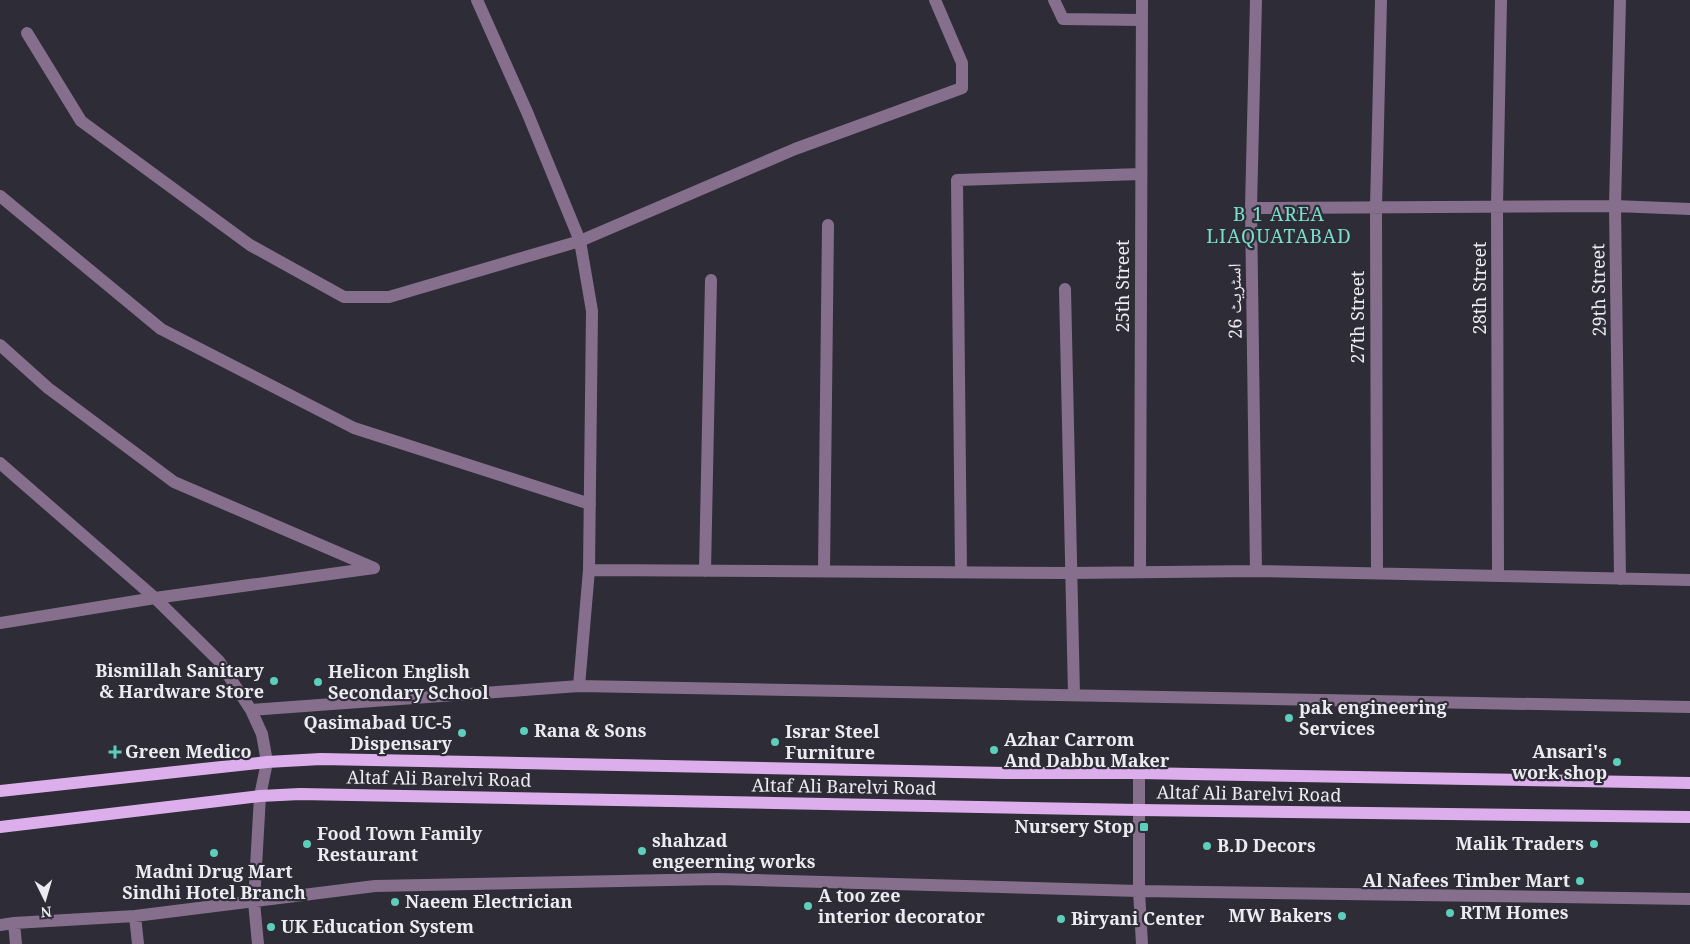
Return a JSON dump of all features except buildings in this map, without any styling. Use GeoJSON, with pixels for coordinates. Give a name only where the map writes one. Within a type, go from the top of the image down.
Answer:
{"type":"FeatureCollection","features":[{"type":"Feature","properties":{"kind":"main road","name":"Altaf Ali Barelvi Road"},"geometry":{"type":"LineString","coordinates":[[0,791],[267,762],[331,759],[995,773],[1139,773],[1690,783]]}},
{"type":"Feature","properties":{"kind":"main road","name":"Altaf Ali Barelvi Road"},"geometry":{"type":"LineString","coordinates":[[0,827],[260,796],[300,794],[1139,810],[1690,817]]}},
{"type":"Feature","properties":{"kind":"street"},"geometry":{"type":"LineString","coordinates":[[477,0],[527,112],[580,241],[592,311],[589,570],[579,686]]}},
{"type":"Feature","properties":{"kind":"street"},"geometry":{"type":"LineString","coordinates":[[28,33],[81,121],[250,245],[344,297],[389,297],[580,241],[795,149],[962,88],[962,63],[935,0]]}},
{"type":"Feature","properties":{"kind":"street"},"geometry":{"type":"LineString","coordinates":[[1054,0],[1063,19],[1142,20]]}},
{"type":"Feature","properties":{"kind":"street","name":"25th Street"},"geometry":{"type":"LineString","coordinates":[[1140,572],[1142,0]]}},
{"type":"Feature","properties":{"kind":"street","name":"اسٹریٹ 26"},"geometry":{"type":"LineString","coordinates":[[1256,0],[1251,208],[1256,571]]}},
{"type":"Feature","properties":{"kind":"street","name":"27th Street"},"geometry":{"type":"LineString","coordinates":[[1377,574],[1376,207],[1381,0]]}},
{"type":"Feature","properties":{"kind":"street","name":"28th Street"},"geometry":{"type":"LineString","coordinates":[[1498,576],[1497,206],[1501,0]]}},
{"type":"Feature","properties":{"kind":"street","name":"29th Street"},"geometry":{"type":"LineString","coordinates":[[1620,0],[1615,206],[1620,579]]}},
{"type":"Feature","properties":{"kind":"street"},"geometry":{"type":"LineString","coordinates":[[961,572],[957,180],[1141,174]]}},
{"type":"Feature","properties":{"kind":"street"},"geometry":{"type":"LineString","coordinates":[[0,196],[161,329],[354,428],[590,504]]}},
{"type":"Feature","properties":{"kind":"street"},"geometry":{"type":"LineString","coordinates":[[1251,208],[1615,206],[1690,209]]}},
{"type":"Feature","properties":{"kind":"street"},"geometry":{"type":"LineString","coordinates":[[824,572],[828,226]]}},
{"type":"Feature","properties":{"kind":"street"},"geometry":{"type":"LineString","coordinates":[[705,571],[711,280]]}},
{"type":"Feature","properties":{"kind":"street"},"geometry":{"type":"LineString","coordinates":[[1065,289],[1074,695]]}},
{"type":"Feature","properties":{"kind":"street"},"geometry":{"type":"LineString","coordinates":[[0,345],[48,388],[174,482],[374,568],[155,598],[0,623]]}},
{"type":"Feature","properties":{"kind":"street"},"geometry":{"type":"LineString","coordinates":[[0,463],[155,598],[219,661],[251,710],[262,734],[267,762],[260,796],[254,902],[258,944]]}},
{"type":"Feature","properties":{"kind":"street"},"geometry":{"type":"LineString","coordinates":[[589,570],[1072,573],[1256,571],[1690,580]]}},
{"type":"Feature","properties":{"kind":"street"},"geometry":{"type":"LineString","coordinates":[[251,710],[579,686],[1690,707]]}},
{"type":"Feature","properties":{"kind":"street"},"geometry":{"type":"LineString","coordinates":[[1139,773],[1139,891],[1142,944]]}},
{"type":"Feature","properties":{"kind":"street"},"geometry":{"type":"LineString","coordinates":[[0,925],[14,922],[135,916],[374,886],[718,879],[1139,891],[1690,899]]}},
{"type":"Feature","properties":{"kind":"street"},"geometry":{"type":"LineString","coordinates":[[135,916],[138,944]]}},
{"type":"Feature","properties":{"kind":"street"},"geometry":{"type":"LineString","coordinates":[[14,922],[16,944]]}},
{"type":"Feature","properties":{"kind":"place","name":"Bismillah Sanitary & Hardware Store"},"geometry":{"type":"Point","coordinates":[274,681]}},
{"type":"Feature","properties":{"kind":"place","name":"Helicon English Secondary School"},"geometry":{"type":"Point","coordinates":[318,682]}},
{"type":"Feature","properties":{"kind":"place","name":"pak engineering Services"},"geometry":{"type":"Point","coordinates":[1289,718]}},
{"type":"Feature","properties":{"kind":"place","name":"Rana & Sons"},"geometry":{"type":"Point","coordinates":[524,731]}},
{"type":"Feature","properties":{"kind":"place","name":"Qasimabad UC-5 Dispensary"},"geometry":{"type":"Point","coordinates":[462,733]}},
{"type":"Feature","properties":{"kind":"place","name":"Israr Steel Furniture"},"geometry":{"type":"Point","coordinates":[775,742]}},
{"type":"Feature","properties":{"kind":"place","name":"Azhar Carrom And Dabbu Maker"},"geometry":{"type":"Point","coordinates":[994,750]}},
{"type":"Feature","properties":{"kind":"place","name":"Green Medico"},"geometry":{"type":"Point","coordinates":[115,752]}},
{"type":"Feature","properties":{"kind":"place","name":"Ansari's work shop"},"geometry":{"type":"Point","coordinates":[1617,762]}},
{"type":"Feature","properties":{"kind":"place","name":"Nursery Stop"},"geometry":{"type":"Point","coordinates":[1144,827]}},
{"type":"Feature","properties":{"kind":"place","name":"Food Town Family Restaurant"},"geometry":{"type":"Point","coordinates":[307,844]}},
{"type":"Feature","properties":{"kind":"place","name":"Malik Traders"},"geometry":{"type":"Point","coordinates":[1594,844]}},
{"type":"Feature","properties":{"kind":"place","name":"B.D Decors"},"geometry":{"type":"Point","coordinates":[1207,846]}},
{"type":"Feature","properties":{"kind":"place","name":"shahzad engeerning works"},"geometry":{"type":"Point","coordinates":[642,851]}},
{"type":"Feature","properties":{"kind":"place","name":"Madni Drug Mart Sindhi Hotel Branch"},"geometry":{"type":"Point","coordinates":[214,853]}},
{"type":"Feature","properties":{"kind":"place","name":"Al Nafees Timber Mart"},"geometry":{"type":"Point","coordinates":[1580,881]}},
{"type":"Feature","properties":{"kind":"place","name":"Naeem Electrician"},"geometry":{"type":"Point","coordinates":[395,902]}},
{"type":"Feature","properties":{"kind":"place","name":"A too zee interior decorator"},"geometry":{"type":"Point","coordinates":[808,906]}},
{"type":"Feature","properties":{"kind":"place","name":"RTM Homes"},"geometry":{"type":"Point","coordinates":[1450,913]}},
{"type":"Feature","properties":{"kind":"place","name":"MW Bakers"},"geometry":{"type":"Point","coordinates":[1342,916]}},
{"type":"Feature","properties":{"kind":"place","name":"Biryani Center"},"geometry":{"type":"Point","coordinates":[1061,919]}},
{"type":"Feature","properties":{"kind":"place","name":"UK Education System"},"geometry":{"type":"Point","coordinates":[271,927]}},
{"type":"Feature","properties":{"kind":"district","name":"B 1 AREA LIAQUATABAD"},"geometry":{"type":"Point","coordinates":[1279,225]}}]}
